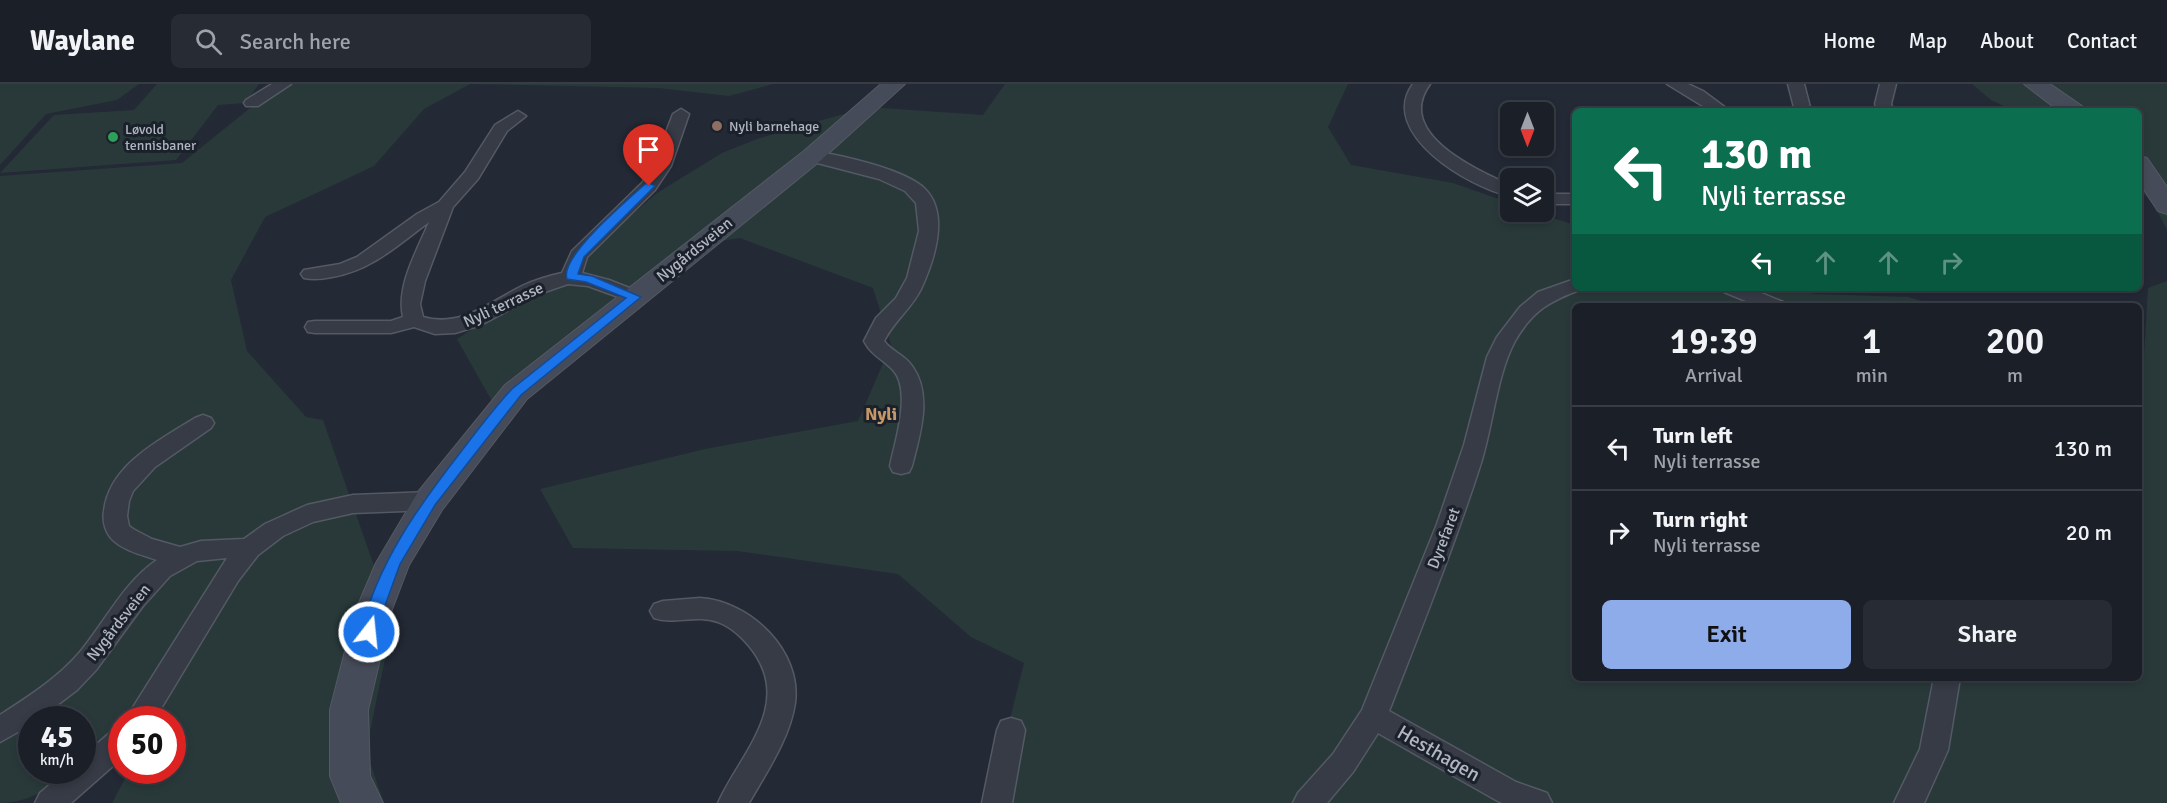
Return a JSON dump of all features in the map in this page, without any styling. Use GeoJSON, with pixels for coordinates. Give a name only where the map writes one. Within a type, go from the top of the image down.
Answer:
{"type":"FeatureCollection","features":[{"type":"Feature","properties":{"kind":"main road","name":"Nygårdsveien"},"geometry":{"type":"LineString","coordinates":[[363,803],[350,776],[349,710],[373,612],[393,563],[430,501],[516,392],[812,156],[894,84]]}},
{"type":"Feature","properties":{"kind":"main road"},"geometry":{"type":"LineString","coordinates":[[2035,84],[2070,108]]}},
{"type":"Feature","properties":{"kind":"main road"},"geometry":{"type":"LineString","coordinates":[[2142,168],[2167,206]]}},
{"type":"Feature","properties":{"kind":"street"},"geometry":{"type":"LineString","coordinates":[[252,103],[283,84]]}},
{"type":"Feature","properties":{"kind":"street"},"geometry":{"type":"LineString","coordinates":[[1422,84],[1411,104],[1413,118],[1422,134],[1441,153],[1500,186]]}},
{"type":"Feature","properties":{"kind":"street"},"geometry":{"type":"LineString","coordinates":[[1675,84],[1697,94],[1718,108]]}},
{"type":"Feature","properties":{"kind":"street"},"geometry":{"type":"LineString","coordinates":[[1796,84],[1802,108]]}},
{"type":"Feature","properties":{"kind":"street"},"geometry":{"type":"LineString","coordinates":[[1885,108],[1883,104],[1888,84]]}},
{"type":"Feature","properties":{"kind":"street"},"geometry":{"type":"LineString","coordinates":[[571,278],[579,255],[649,186],[662,166],[681,114]]}},
{"type":"Feature","properties":{"kind":"street"},"geometry":{"type":"LineString","coordinates":[[315,327],[391,327],[414,321],[410,304],[415,281],[445,206],[468,180],[501,128],[518,116]]}},
{"type":"Feature","properties":{"kind":"street"},"geometry":{"type":"LineString","coordinates":[[812,156],[867,170],[900,182],[919,192],[924,201],[928,221],[926,251],[921,267],[904,301],[884,322],[874,341],[878,350],[903,368],[911,380],[912,414],[901,466]]}},
{"type":"Feature","properties":{"kind":"street"},"geometry":{"type":"LineString","coordinates":[[1554,199],[1572,199]]}},
{"type":"Feature","properties":{"kind":"street"},"geometry":{"type":"LineString","coordinates":[[311,274],[342,270],[363,262],[430,212],[445,206]]}},
{"type":"Feature","properties":{"kind":"street","name":"Nyli terrasse"},"geometry":{"type":"LineString","coordinates":[[414,321],[428,327],[442,329],[463,324],[487,315],[541,286],[556,280],[571,278],[588,279],[635,297]]}},
{"type":"Feature","properties":{"kind":"street","name":"Dyrefaret"},"geometry":{"type":"LineString","coordinates":[[1308,803],[1343,763],[1373,716],[1449,524],[1475,445],[1497,357],[1507,337],[1527,311],[1545,296],[1572,286]]}},
{"type":"Feature","properties":{"kind":"street"},"geometry":{"type":"LineString","coordinates":[[1738,291],[1768,303]]}},
{"type":"Feature","properties":{"kind":"street"},"geometry":{"type":"LineString","coordinates":[[180,557],[122,535],[115,524],[114,510],[121,490],[151,457],[203,423]]}},
{"type":"Feature","properties":{"kind":"street"},"geometry":{"type":"LineString","coordinates":[[148,706],[229,574],[249,548],[274,530],[307,514],[353,504],[430,501]]}},
{"type":"Feature","properties":{"kind":"street","name":"Nygårdsveien"},"geometry":{"type":"LineString","coordinates":[[0,730],[69,681],[105,641],[148,581],[180,557],[195,551],[249,548]]}},
{"type":"Feature","properties":{"kind":"street"},"geometry":{"type":"LineString","coordinates":[[663,611],[696,609],[721,611],[739,619],[769,651],[781,680],[782,703],[769,742],[733,803]]}},
{"type":"Feature","properties":{"kind":"street"},"geometry":{"type":"LineString","coordinates":[[1909,803],[1934,750],[1946,681]]}},
{"type":"Feature","properties":{"kind":"street","name":"Hesthagen"},"geometry":{"type":"LineString","coordinates":[[1373,716],[1506,791],[1537,803]]}},
{"type":"Feature","properties":{"kind":"street"},"geometry":{"type":"LineString","coordinates":[[997,803],[1011,730]]}},
{"type":"Feature","properties":{"kind":"street"},"geometry":{"type":"LineString","coordinates":[[50,803],[108,752]]}},
{"type":"Feature","properties":{"kind":"shaded area"},"geometry":{"type":"Polygon","coordinates":[[[0,84],[139,84],[117,100],[46,114],[0,165],[0,84]]]}},
{"type":"Feature","properties":{"kind":"shaded area","name":"Løvold tennisbaner"},"geometry":{"type":"Polygon","coordinates":[[[157,84],[259,84],[245,103],[218,105],[176,160],[0,173],[54,115],[134,110],[157,84]]]}},
{"type":"Feature","properties":{"kind":"shaded area"},"geometry":{"type":"Polygon","coordinates":[[[280,84],[470,84],[424,109],[374,166],[265,217],[231,280],[247,351],[306,417],[323,420],[393,620],[366,751],[384,803],[112,803],[122,784],[186,784],[186,706],[108,706],[108,750],[96,737],[96,706],[18,706],[18,784],[52,784],[28,798],[0,803],[0,176],[182,163],[280,84]]]}},
{"type":"Feature","properties":{"kind":"shaded area"},"geometry":{"type":"Polygon","coordinates":[[[470,84],[773,84],[729,96],[659,88],[470,84]]]}},
{"type":"Feature","properties":{"kind":"shaded area"},"geometry":{"type":"Polygon","coordinates":[[[1005,84],[1348,84],[1328,127],[1351,165],[1453,183],[1500,199],[1500,222],[1554,222],[1554,218],[1572,224],[1572,291],[1796,291],[1816,294],[1908,297],[1928,303],[1572,303],[1572,681],[2142,681],[2142,389],[2148,288],[2167,281],[2167,803],[989,803],[1024,663],[971,637],[898,574],[737,551],[573,548],[540,489],[705,449],[858,421],[891,345],[873,288],[740,238],[706,243],[498,412],[457,339],[578,261],[657,193],[722,153],[757,139],[868,107],[983,115],[1005,84]]]}},
{"type":"Feature","properties":{"kind":"shaded area"},"geometry":{"type":"Polygon","coordinates":[[[1972,84],[2167,84],[2167,230],[2154,204],[2142,192],[2142,108],[2008,108],[1991,100],[1972,84]]]}},
{"type":"Feature","properties":{"kind":"place","name":"Nyli barnehage"},"geometry":{"type":"Point","coordinates":[717,126]}},
{"type":"Feature","properties":{"kind":"place","name":"Løvold tennisbaner"},"geometry":{"type":"Point","coordinates":[113,137]}},
{"type":"Feature","properties":{"kind":"district","name":"Nyli"},"geometry":{"type":"Point","coordinates":[881,414]}},
{"type":"Feature","properties":{"kind":"route"},"geometry":{"type":"LineString","coordinates":[[369,632],[373,612],[393,563],[430,501],[502,408],[516,392],[635,297],[588,279],[571,277],[579,255],[649,186]]}}]}
